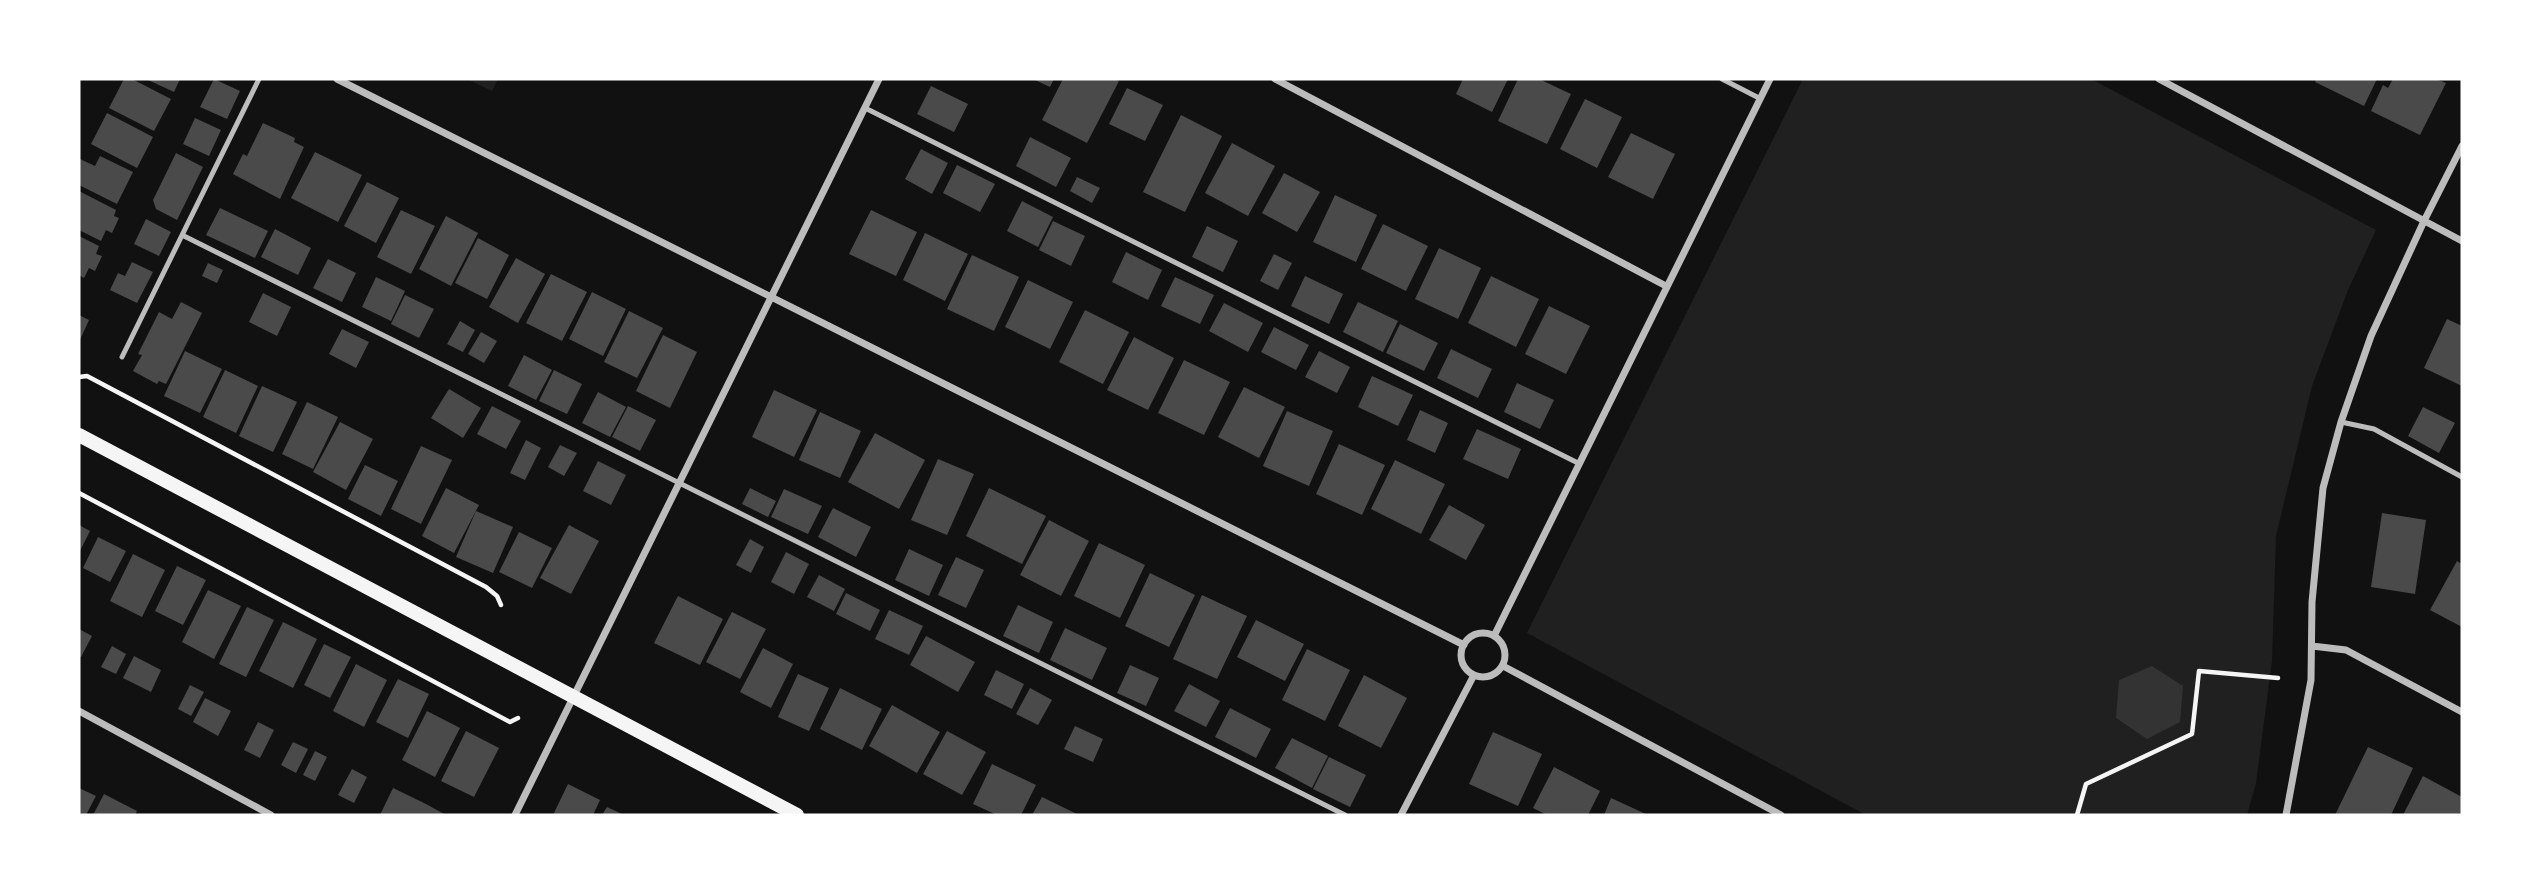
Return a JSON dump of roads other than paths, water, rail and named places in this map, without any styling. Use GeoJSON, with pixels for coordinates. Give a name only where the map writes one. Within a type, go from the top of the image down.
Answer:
{"type":"FeatureCollection","features":[{"type":"Feature","properties":{"kind":"main road"},"geometry":{"type":"LineString","coordinates":[[79,435],[797,815]]}},
{"type":"Feature","properties":{"kind":"street"},"geometry":{"type":"LineString","coordinates":[[337,79],[1464,645]]}},
{"type":"Feature","properties":{"kind":"street"},"geometry":{"type":"LineString","coordinates":[[515,815],[879,79]]}},
{"type":"Feature","properties":{"kind":"street"},"geometry":{"type":"LineString","coordinates":[[1275,79],[1666,286]]}},
{"type":"Feature","properties":{"kind":"street"},"geometry":{"type":"LineString","coordinates":[[1494,636],[1770,79]]}},
{"type":"Feature","properties":{"kind":"street"},"geometry":{"type":"LineString","coordinates":[[2159,79],[2462,241]]}},
{"type":"Feature","properties":{"kind":"street"},"geometry":{"type":"LineString","coordinates":[[2286,815],[2311,680],[2312,602],[2323,488],[2341,422],[2371,336],[2462,146]]}},
{"type":"Feature","properties":{"kind":"street"},"geometry":{"type":"LineString","coordinates":[[1474,635],[1494,636],[1503,646],[1503,666],[1487,677],[1474,676],[1461,659],[1464,645],[1474,635]]}},
{"type":"Feature","properties":{"kind":"street"},"geometry":{"type":"LineString","coordinates":[[2312,646],[2346,650],[2462,712]]}},
{"type":"Feature","properties":{"kind":"street"},"geometry":{"type":"LineString","coordinates":[[1503,666],[1780,815]]}},
{"type":"Feature","properties":{"kind":"street"},"geometry":{"type":"LineString","coordinates":[[1401,815],[1474,676]]}},
{"type":"Feature","properties":{"kind":"street"},"geometry":{"type":"LineString","coordinates":[[79,711],[271,815]]}},
{"type":"Feature","properties":{"kind":"lane"},"geometry":{"type":"LineString","coordinates":[[122,357],[259,79]]}},
{"type":"Feature","properties":{"kind":"lane"},"geometry":{"type":"LineString","coordinates":[[1722,79],[1759,99]]}},
{"type":"Feature","properties":{"kind":"lane"},"geometry":{"type":"LineString","coordinates":[[865,108],[1578,464]]}},
{"type":"Feature","properties":{"kind":"lane"},"geometry":{"type":"LineString","coordinates":[[182,235],[1345,815]]}},
{"type":"Feature","properties":{"kind":"lane"},"geometry":{"type":"LineString","coordinates":[[2341,422],[2374,429],[2462,477]]}}]}
